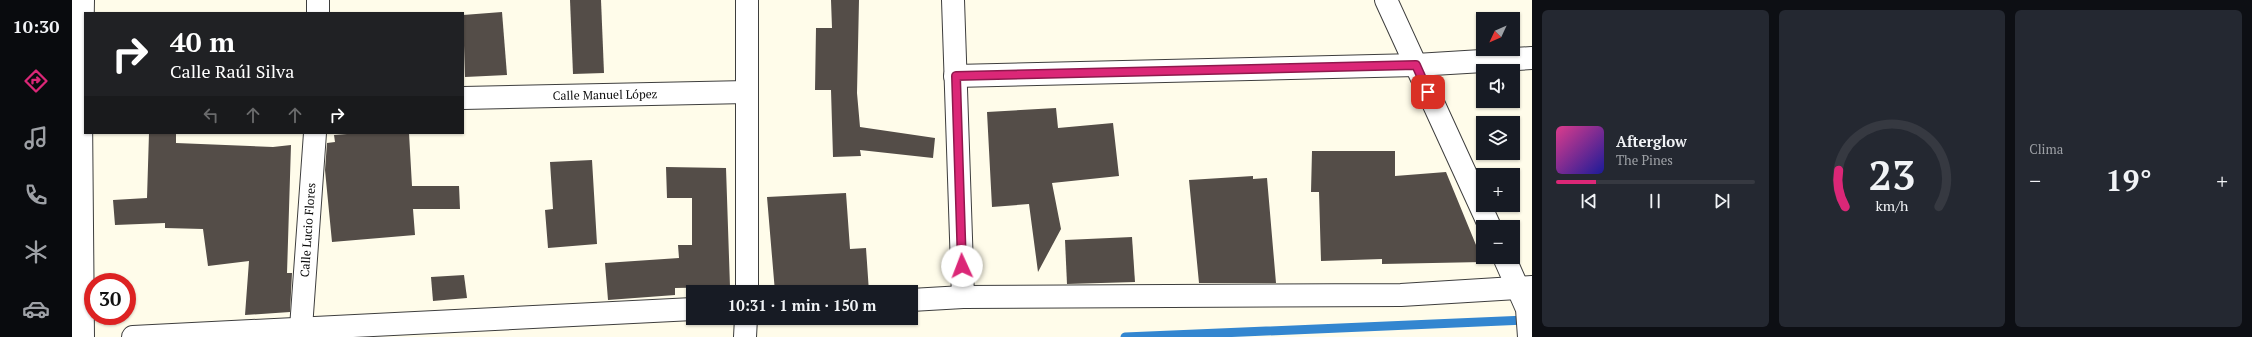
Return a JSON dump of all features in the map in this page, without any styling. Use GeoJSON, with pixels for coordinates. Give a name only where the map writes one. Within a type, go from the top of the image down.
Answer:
{"type":"FeatureCollection","features":[{"type":"Feature","properties":{"kind":"street"},"geometry":{"type":"LineString","coordinates":[[83,0],[77,114],[83,337]]}},
{"type":"Feature","properties":{"kind":"street"},"geometry":{"type":"LineString","coordinates":[[318,0],[318,12]]}},
{"type":"Feature","properties":{"kind":"street"},"geometry":{"type":"LineString","coordinates":[[747,0],[747,285]]}},
{"type":"Feature","properties":{"kind":"street"},"geometry":{"type":"LineString","coordinates":[[953,0],[963,297]]}},
{"type":"Feature","properties":{"kind":"street"},"geometry":{"type":"LineString","coordinates":[[1386,0],[1487,220]]}},
{"type":"Feature","properties":{"kind":"street"},"geometry":{"type":"LineString","coordinates":[[956,76],[1416,65],[1532,58]]}},
{"type":"Feature","properties":{"kind":"street","name":"Calle Manuel López"},"geometry":{"type":"LineString","coordinates":[[464,98],[747,92]]}},
{"type":"Feature","properties":{"kind":"street","name":"Calle Lucio Flores"},"geometry":{"type":"LineString","coordinates":[[301,328],[315,134]]}},
{"type":"Feature","properties":{"kind":"street"},"geometry":{"type":"LineString","coordinates":[[1509,264],[1525,287],[1529,337]]}},
{"type":"Feature","properties":{"kind":"street"},"geometry":{"type":"LineString","coordinates":[[918,300],[963,297],[1401,295],[1525,287]]}},
{"type":"Feature","properties":{"kind":"street"},"geometry":{"type":"LineString","coordinates":[[133,337],[686,309]]}},
{"type":"Feature","properties":{"kind":"street"},"geometry":{"type":"LineString","coordinates":[[744,337],[745,325]]}},
{"type":"Feature","properties":{"kind":"building"},"geometry":{"type":"Polygon","coordinates":[[[570,0],[601,0],[604,73],[573,74],[570,0]]]}},
{"type":"Feature","properties":{"kind":"building"},"geometry":{"type":"Polygon","coordinates":[[[831,0],[859,0],[857,93],[860,127],[935,138],[933,158],[860,150],[861,156],[833,157],[831,90],[815,90],[816,28],[832,28],[831,0]]]}},
{"type":"Feature","properties":{"kind":"building"},"geometry":{"type":"Polygon","coordinates":[[[502,12],[507,75],[465,77],[464,15],[502,12]]]}},
{"type":"Feature","properties":{"kind":"building"},"geometry":{"type":"Polygon","coordinates":[[[1056,108],[1058,128],[1113,123],[1119,176],[1052,183],[1061,229],[1038,272],[1029,204],[992,207],[987,112],[1056,108]]]}},
{"type":"Feature","properties":{"kind":"building"},"geometry":{"type":"Polygon","coordinates":[[[149,134],[176,134],[176,143],[273,147],[291,145],[287,273],[292,273],[290,312],[245,315],[249,261],[208,266],[203,229],[165,228],[165,223],[115,225],[113,200],[147,198],[149,134]]]}},
{"type":"Feature","properties":{"kind":"building"},"geometry":{"type":"Polygon","coordinates":[[[409,134],[412,186],[459,186],[460,209],[413,209],[415,235],[332,242],[325,170],[327,143],[335,142],[334,135],[409,134]]]}},
{"type":"Feature","properties":{"kind":"building"},"geometry":{"type":"Polygon","coordinates":[[[1312,151],[1395,151],[1395,176],[1446,172],[1476,245],[1476,262],[1382,264],[1382,259],[1321,261],[1319,192],[1311,192],[1312,151]]]}},
{"type":"Feature","properties":{"kind":"building"},"geometry":{"type":"Polygon","coordinates":[[[592,160],[597,244],[548,248],[545,210],[553,209],[550,162],[592,160]]]}},
{"type":"Feature","properties":{"kind":"building"},"geometry":{"type":"Polygon","coordinates":[[[666,167],[726,168],[730,285],[686,285],[686,288],[675,288],[675,295],[608,300],[605,263],[679,258],[678,245],[692,245],[692,198],[667,198],[666,167]]]}},
{"type":"Feature","properties":{"kind":"building"},"geometry":{"type":"Polygon","coordinates":[[[1253,176],[1253,179],[1267,178],[1276,283],[1199,283],[1189,180],[1253,176]]]}},
{"type":"Feature","properties":{"kind":"building"},"geometry":{"type":"Polygon","coordinates":[[[846,193],[850,249],[866,248],[869,285],[774,285],[767,197],[846,193]]]}},
{"type":"Feature","properties":{"kind":"building"},"geometry":{"type":"Polygon","coordinates":[[[1132,237],[1135,282],[1067,284],[1065,240],[1132,237]]]}},
{"type":"Feature","properties":{"kind":"building"},"geometry":{"type":"Polygon","coordinates":[[[464,275],[467,298],[433,301],[431,277],[464,275]]]}},
{"type":"Feature","properties":{"kind":"waterway"},"geometry":{"type":"LineString","coordinates":[[1125,337],[1528,320]]}},
{"type":"Feature","properties":{"kind":"route"},"geometry":{"type":"LineString","coordinates":[[962,266],[956,76],[1416,65],[1428,92]]}}]}
